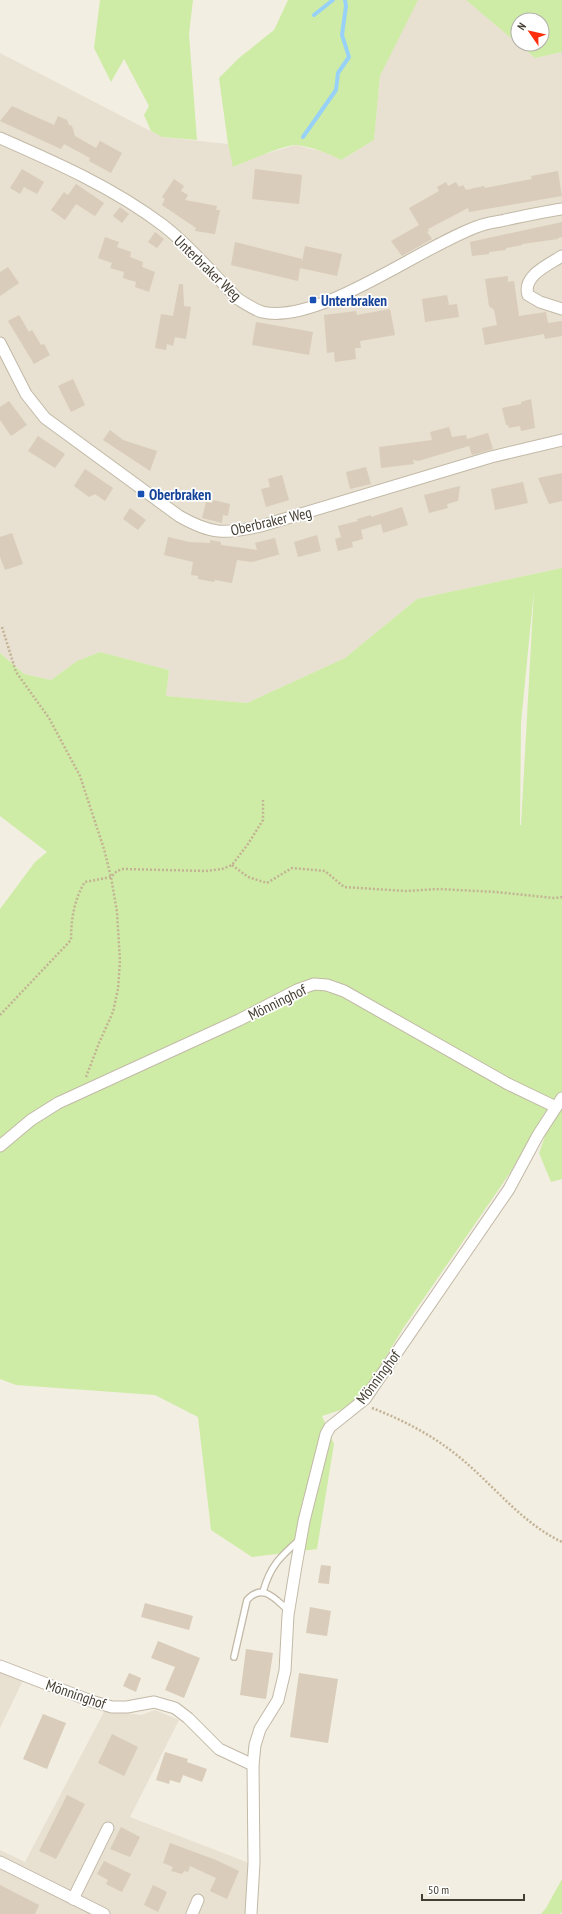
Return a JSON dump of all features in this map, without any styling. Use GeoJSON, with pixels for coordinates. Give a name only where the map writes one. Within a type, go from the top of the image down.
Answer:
{"type":"FeatureCollection","features":[{"type":"Feature","properties":{"kind":"street","name":"Unterbraker Weg"},"geometry":{"type":"LineString","coordinates":[[0,138],[48,158],[110,190],[165,227],[238,299],[251,308],[262,312],[290,312],[313,307],[349,292],[444,240],[480,225],[562,208]]}},
{"type":"Feature","properties":{"kind":"street"},"geometry":{"type":"LineString","coordinates":[[562,256],[542,269],[528,281],[526,288],[528,296],[540,302],[562,309]]}},
{"type":"Feature","properties":{"kind":"street","name":"Oberbraker Weg"},"geometry":{"type":"LineString","coordinates":[[0,343],[26,394],[45,418],[179,516],[199,528],[211,532],[242,530],[262,526],[491,457],[562,440]]}},
{"type":"Feature","properties":{"kind":"street","name":"Mönninghof"},"geometry":{"type":"LineString","coordinates":[[0,1146],[31,1120],[81,1091],[153,1061],[239,1020],[297,990],[314,984],[327,985],[344,991],[508,1084],[556,1108]]}},
{"type":"Feature","properties":{"kind":"street","name":"Mönninghof"},"geometry":{"type":"LineString","coordinates":[[251,1914],[254,1862],[253,1765],[255,1745],[260,1729],[278,1700],[285,1672],[289,1612],[302,1537],[320,1450],[326,1434],[330,1426],[365,1399],[509,1189],[538,1135],[562,1098]]}},
{"type":"Feature","properties":{"kind":"street","name":"Mönninghof"},"geometry":{"type":"LineString","coordinates":[[0,1666],[91,1701],[112,1707],[127,1707],[154,1702],[176,1708],[219,1749],[253,1765]]}},
{"type":"Feature","properties":{"kind":"street"},"geometry":{"type":"LineString","coordinates":[[73,1899],[108,1828]]}},
{"type":"Feature","properties":{"kind":"street"},"geometry":{"type":"LineString","coordinates":[[0,1862],[104,1914]]}},
{"type":"Feature","properties":{"kind":"street"},"geometry":{"type":"LineString","coordinates":[[192,1914],[198,1900]]}},
{"type":"Feature","properties":{"kind":"lane"},"geometry":{"type":"LineString","coordinates":[[263,1592],[268,1575],[279,1557],[302,1537]]}},
{"type":"Feature","properties":{"kind":"lane"},"geometry":{"type":"LineString","coordinates":[[234,1657],[247,1600],[256,1592],[263,1592],[271,1596],[289,1612]]}},
{"type":"Feature","properties":{"kind":"path"},"geometry":{"type":"LineString","coordinates":[[2,627],[16,672],[50,718],[80,776],[104,849],[117,912],[120,954],[118,989],[112,1012],[81,1091]]}},
{"type":"Feature","properties":{"kind":"path"},"geometry":{"type":"LineString","coordinates":[[0,1015],[71,940],[71,920],[79,891],[85,882],[111,877],[117,871],[123,869],[206,871],[222,869],[232,865],[248,844],[263,820],[263,800]]}},
{"type":"Feature","properties":{"kind":"path"},"geometry":{"type":"LineString","coordinates":[[232,865],[248,877],[267,883],[292,868],[325,871],[344,887],[405,891],[446,890],[496,892],[554,898],[562,897]]}},
{"type":"Feature","properties":{"kind":"path"},"geometry":{"type":"LineString","coordinates":[[358,1405],[371,1408],[403,1420],[433,1438],[458,1456],[521,1514],[548,1535],[562,1542]]}},
{"type":"Feature","properties":{"kind":"shaded area"},"geometry":{"type":"Polygon","coordinates":[[[417,0],[466,0],[510,37],[510,52],[528,52],[535,58],[562,52],[562,568],[417,599],[345,658],[247,703],[166,696],[169,670],[100,652],[77,661],[51,680],[24,674],[0,653],[0,53],[162,137],[228,144],[234,167],[261,155],[296,145],[327,153],[341,160],[374,140],[380,76],[417,0]]]}},
{"type":"Feature","properties":{"kind":"shaded area"},"geometry":{"type":"Polygon","coordinates":[[[0,1670],[24,1678],[0,1728],[0,1670]]]}},
{"type":"Feature","properties":{"kind":"shaded area"},"geometry":{"type":"Polygon","coordinates":[[[105,1710],[141,1715],[155,1710],[179,1720],[130,1817],[249,1863],[246,1914],[0,1914],[0,1850],[25,1862],[105,1710]]]}},
{"type":"Feature","properties":{"kind":"green space"},"geometry":{"type":"Polygon","coordinates":[[[100,0],[193,0],[189,34],[197,140],[162,137],[151,131],[144,115],[149,106],[124,59],[111,82],[94,48],[100,0]]]}},
{"type":"Feature","properties":{"kind":"green space"},"geometry":{"type":"Polygon","coordinates":[[[288,0],[418,0],[380,76],[374,140],[341,160],[308,147],[291,145],[233,167],[228,144],[219,78],[239,58],[274,30],[288,0]]]}},
{"type":"Feature","properties":{"kind":"green space"},"geometry":{"type":"Polygon","coordinates":[[[466,0],[562,0],[562,52],[535,58],[528,52],[550,52],[550,12],[510,12],[510,37],[466,0]]]}},
{"type":"Feature","properties":{"kind":"green space"},"geometry":{"type":"Polygon","coordinates":[[[562,568],[562,1179],[551,1182],[539,1153],[545,1136],[545,1112],[510,1173],[404,1327],[362,1396],[353,1406],[322,1416],[334,1444],[317,1549],[252,1557],[211,1530],[198,1417],[155,1395],[16,1385],[0,1379],[0,909],[35,862],[47,852],[0,816],[0,653],[24,674],[51,680],[77,661],[100,652],[169,670],[166,696],[247,703],[345,658],[417,599],[562,568]],[[534,590],[521,723],[521,825],[534,590]]]}},
{"type":"Feature","properties":{"kind":"green space"},"geometry":{"type":"Polygon","coordinates":[[[562,1879],[562,1912],[560,1914],[541,1914],[546,1908],[562,1879]]]}},
{"type":"Feature","properties":{"kind":"building"},"geometry":{"type":"Polygon","coordinates":[[[12,106],[54,125],[58,116],[67,120],[69,125],[72,126],[75,136],[96,148],[100,141],[122,153],[111,173],[89,161],[90,158],[64,144],[61,149],[0,121],[12,106]]]}},
{"type":"Feature","properties":{"kind":"building"},"geometry":{"type":"Polygon","coordinates":[[[22,169],[44,182],[37,194],[24,187],[20,194],[10,188],[22,169]]]}},
{"type":"Feature","properties":{"kind":"building"},"geometry":{"type":"Polygon","coordinates":[[[255,169],[302,175],[299,204],[252,199],[255,169]]]}},
{"type":"Feature","properties":{"kind":"building"},"geometry":{"type":"Polygon","coordinates":[[[558,171],[562,196],[469,212],[468,208],[428,229],[429,231],[427,232],[432,239],[402,256],[391,241],[419,225],[409,208],[439,191],[437,187],[446,182],[448,186],[456,182],[459,187],[463,185],[466,190],[532,179],[531,176],[558,171]]]}},
{"type":"Feature","properties":{"kind":"building"},"geometry":{"type":"Polygon","coordinates":[[[174,179],[184,186],[181,191],[188,195],[185,200],[217,206],[216,210],[220,210],[215,234],[195,231],[196,228],[162,205],[165,199],[162,197],[174,179]]]}},
{"type":"Feature","properties":{"kind":"building"},"geometry":{"type":"Polygon","coordinates":[[[76,184],[104,203],[95,216],[76,204],[65,220],[51,210],[64,192],[68,195],[76,184]]]}},
{"type":"Feature","properties":{"kind":"building"},"geometry":{"type":"Polygon","coordinates":[[[120,207],[129,214],[122,223],[113,216],[120,207]]]}},
{"type":"Feature","properties":{"kind":"building"},"geometry":{"type":"Polygon","coordinates":[[[562,222],[562,237],[558,239],[522,244],[506,248],[506,250],[472,256],[470,242],[562,222]]]}},
{"type":"Feature","properties":{"kind":"building"},"geometry":{"type":"Polygon","coordinates":[[[155,232],[164,239],[157,248],[148,242],[155,232]]]}},
{"type":"Feature","properties":{"kind":"building"},"geometry":{"type":"Polygon","coordinates":[[[105,237],[119,242],[117,247],[131,252],[130,257],[143,262],[142,267],[155,272],[149,292],[135,287],[136,282],[123,278],[124,272],[110,268],[112,263],[98,258],[105,237]]]}},
{"type":"Feature","properties":{"kind":"building"},"geometry":{"type":"Polygon","coordinates":[[[235,242],[302,259],[302,262],[305,246],[342,254],[337,276],[300,268],[298,281],[231,265],[235,242]]]}},
{"type":"Feature","properties":{"kind":"building"},"geometry":{"type":"Polygon","coordinates":[[[8,267],[19,283],[0,296],[0,272],[8,267]]]}},
{"type":"Feature","properties":{"kind":"building"},"geometry":{"type":"Polygon","coordinates":[[[508,276],[508,282],[514,281],[519,316],[546,312],[548,323],[562,321],[562,336],[545,339],[544,334],[485,345],[482,328],[497,325],[494,310],[489,306],[485,279],[508,276]]]}},
{"type":"Feature","properties":{"kind":"building"},"geometry":{"type":"Polygon","coordinates":[[[179,284],[183,284],[184,306],[191,307],[186,339],[175,337],[173,346],[167,344],[166,350],[155,348],[161,314],[173,316],[179,284]]]}},
{"type":"Feature","properties":{"kind":"building"},"geometry":{"type":"Polygon","coordinates":[[[447,295],[449,305],[457,304],[459,317],[425,322],[422,299],[447,295]]]}},
{"type":"Feature","properties":{"kind":"building"},"geometry":{"type":"Polygon","coordinates":[[[390,309],[395,335],[360,341],[361,348],[355,348],[356,359],[335,362],[334,352],[327,353],[324,315],[356,311],[357,315],[390,309]]]}},
{"type":"Feature","properties":{"kind":"building"},"geometry":{"type":"Polygon","coordinates":[[[19,315],[29,332],[32,330],[41,345],[44,344],[50,355],[34,364],[8,321],[19,315]]]}},
{"type":"Feature","properties":{"kind":"building"},"geometry":{"type":"Polygon","coordinates":[[[256,322],[313,332],[309,355],[252,345],[256,322]]]}},
{"type":"Feature","properties":{"kind":"building"},"geometry":{"type":"Polygon","coordinates":[[[73,379],[85,405],[71,412],[58,386],[73,379]]]}},
{"type":"Feature","properties":{"kind":"building"},"geometry":{"type":"Polygon","coordinates":[[[531,399],[535,428],[521,431],[520,426],[509,428],[508,425],[506,425],[502,408],[521,404],[521,402],[531,399]]]}},
{"type":"Feature","properties":{"kind":"building"},"geometry":{"type":"Polygon","coordinates":[[[9,401],[27,425],[11,436],[0,420],[0,407],[9,401]]]}},
{"type":"Feature","properties":{"kind":"building"},"geometry":{"type":"Polygon","coordinates":[[[449,427],[452,437],[466,435],[467,439],[488,433],[493,449],[472,455],[469,446],[418,461],[413,460],[414,464],[381,468],[379,447],[432,440],[430,432],[449,427]]]}},
{"type":"Feature","properties":{"kind":"building"},"geometry":{"type":"Polygon","coordinates":[[[110,430],[123,440],[157,451],[150,471],[103,440],[110,430]]]}},
{"type":"Feature","properties":{"kind":"building"},"geometry":{"type":"Polygon","coordinates":[[[38,436],[65,454],[55,468],[28,451],[38,436]]]}},
{"type":"Feature","properties":{"kind":"building"},"geometry":{"type":"Polygon","coordinates":[[[366,467],[371,484],[350,489],[346,472],[366,467]]]}},
{"type":"Feature","properties":{"kind":"building"},"geometry":{"type":"Polygon","coordinates":[[[85,469],[113,488],[105,501],[95,494],[89,497],[74,486],[85,469]]]}},
{"type":"Feature","properties":{"kind":"building"},"geometry":{"type":"Polygon","coordinates":[[[562,473],[562,501],[549,504],[538,478],[562,473]]]}},
{"type":"Feature","properties":{"kind":"building"},"geometry":{"type":"Polygon","coordinates":[[[282,475],[289,500],[266,507],[261,489],[270,487],[268,479],[282,475]]]}},
{"type":"Feature","properties":{"kind":"building"},"geometry":{"type":"Polygon","coordinates":[[[523,482],[528,503],[495,510],[491,489],[523,482]]]}},
{"type":"Feature","properties":{"kind":"building"},"geometry":{"type":"Polygon","coordinates":[[[460,486],[458,501],[447,504],[448,508],[429,513],[424,495],[460,486]]]}},
{"type":"Feature","properties":{"kind":"building"},"geometry":{"type":"Polygon","coordinates":[[[213,500],[230,504],[228,516],[223,515],[222,523],[202,518],[206,502],[212,503],[213,500]]]}},
{"type":"Feature","properties":{"kind":"building"},"geometry":{"type":"Polygon","coordinates":[[[402,507],[408,525],[383,533],[381,524],[361,530],[363,539],[352,542],[353,547],[338,551],[335,539],[341,537],[338,526],[358,521],[357,519],[371,515],[371,517],[402,507]]]}},
{"type":"Feature","properties":{"kind":"building"},"geometry":{"type":"Polygon","coordinates":[[[130,508],[146,520],[138,530],[123,519],[130,508]]]}},
{"type":"Feature","properties":{"kind":"building"},"geometry":{"type":"Polygon","coordinates":[[[12,533],[23,564],[5,570],[0,557],[0,537],[12,533]]]}},
{"type":"Feature","properties":{"kind":"building"},"geometry":{"type":"Polygon","coordinates":[[[317,535],[321,551],[298,557],[294,542],[317,535]]]}},
{"type":"Feature","properties":{"kind":"building"},"geometry":{"type":"Polygon","coordinates":[[[168,537],[189,542],[210,543],[210,540],[221,542],[221,545],[257,550],[255,543],[275,538],[279,554],[281,554],[252,562],[237,560],[232,583],[215,580],[214,582],[198,579],[198,576],[191,575],[193,562],[164,555],[168,537]]]}},
{"type":"Feature","properties":{"kind":"building"},"geometry":{"type":"Polygon","coordinates":[[[321,1565],[331,1566],[329,1584],[318,1583],[321,1565]]]}},
{"type":"Feature","properties":{"kind":"building"},"geometry":{"type":"Polygon","coordinates":[[[145,1603],[193,1616],[189,1630],[141,1617],[145,1603]]]}},
{"type":"Feature","properties":{"kind":"building"},"geometry":{"type":"Polygon","coordinates":[[[310,1607],[331,1611],[327,1636],[306,1633],[310,1607]]]}},
{"type":"Feature","properties":{"kind":"building"},"geometry":{"type":"Polygon","coordinates":[[[158,1641],[200,1658],[184,1698],[165,1690],[175,1667],[151,1658],[158,1641]]]}},
{"type":"Feature","properties":{"kind":"building"},"geometry":{"type":"Polygon","coordinates":[[[246,1649],[273,1653],[266,1699],[240,1695],[246,1649]]]}},
{"type":"Feature","properties":{"kind":"building"},"geometry":{"type":"Polygon","coordinates":[[[129,1673],[141,1678],[136,1692],[123,1686],[129,1673]]]}},
{"type":"Feature","properties":{"kind":"building"},"geometry":{"type":"Polygon","coordinates":[[[299,1673],[338,1679],[328,1743],[290,1737],[299,1673]]]}},
{"type":"Feature","properties":{"kind":"building"},"geometry":{"type":"Polygon","coordinates":[[[43,1714],[66,1723],[47,1769],[23,1759],[43,1714]]]}},
{"type":"Feature","properties":{"kind":"building"},"geometry":{"type":"Polygon","coordinates":[[[112,1734],[138,1747],[124,1776],[98,1763],[112,1734]]]}},
{"type":"Feature","properties":{"kind":"building"},"geometry":{"type":"Polygon","coordinates":[[[165,1752],[188,1759],[187,1762],[207,1769],[202,1782],[183,1775],[180,1783],[170,1780],[169,1784],[156,1780],[165,1752]]]}},
{"type":"Feature","properties":{"kind":"building"},"geometry":{"type":"Polygon","coordinates":[[[67,1795],[85,1804],[56,1859],[39,1851],[67,1795]]]}},
{"type":"Feature","properties":{"kind":"building"},"geometry":{"type":"Polygon","coordinates":[[[121,1827],[140,1837],[130,1857],[110,1849],[121,1827]]]}},
{"type":"Feature","properties":{"kind":"building"},"geometry":{"type":"Polygon","coordinates":[[[170,1843],[216,1860],[239,1871],[227,1899],[210,1891],[216,1878],[190,1866],[188,1872],[184,1871],[182,1874],[171,1871],[173,1867],[163,1863],[170,1843]]]}},
{"type":"Feature","properties":{"kind":"building"},"geometry":{"type":"Polygon","coordinates":[[[104,1861],[131,1874],[122,1892],[106,1884],[108,1880],[97,1874],[104,1861]]]}},
{"type":"Feature","properties":{"kind":"building"},"geometry":{"type":"Polygon","coordinates":[[[0,1885],[39,1905],[35,1914],[0,1914],[0,1885]]]}},
{"type":"Feature","properties":{"kind":"building"},"geometry":{"type":"Polygon","coordinates":[[[153,1885],[167,1892],[158,1912],[144,1905],[153,1885]]]}},
{"type":"Feature","properties":{"kind":"waterway"},"geometry":{"type":"LineString","coordinates":[[314,15],[333,0]]}},
{"type":"Feature","properties":{"kind":"waterway"},"geometry":{"type":"LineString","coordinates":[[303,137],[336,90],[338,73],[349,57],[342,35],[346,6],[345,0]]}},
{"type":"Feature","properties":{"kind":"place","name":"Unterbraken"},"geometry":{"type":"Point","coordinates":[313,300]}},
{"type":"Feature","properties":{"kind":"place","name":"Oberbraken"},"geometry":{"type":"Point","coordinates":[141,494]}}]}
